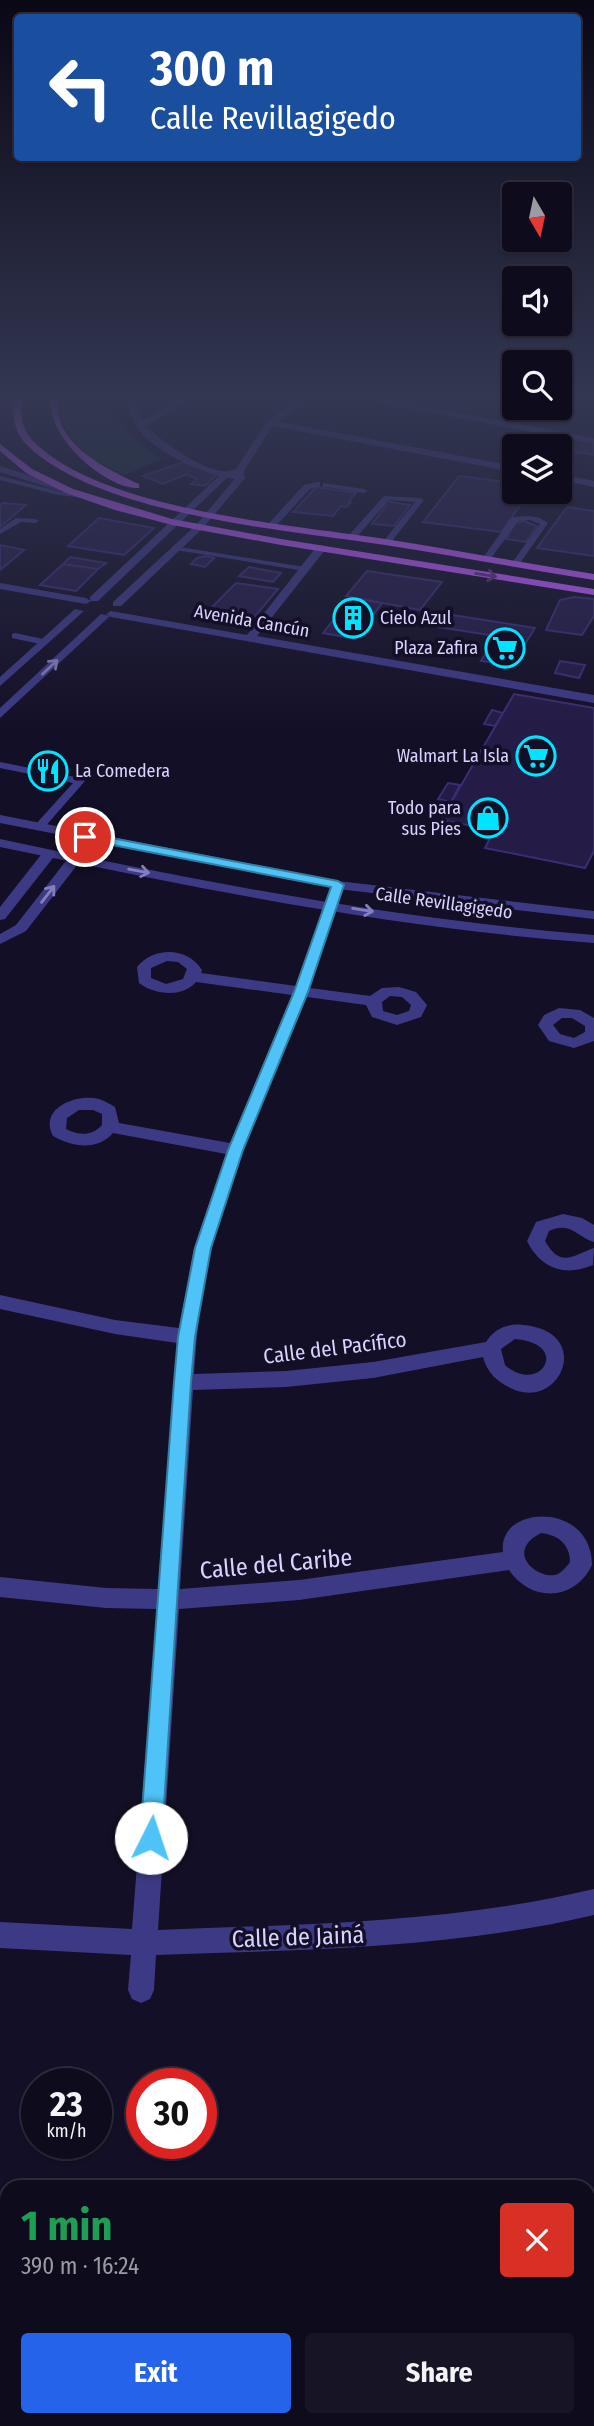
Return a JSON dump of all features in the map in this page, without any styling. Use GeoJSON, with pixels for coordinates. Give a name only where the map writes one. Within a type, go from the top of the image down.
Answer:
{"type":"FeatureCollection","features":[{"type":"Feature","properties":{"kind":"main road"},"geometry":{"type":"LineString","coordinates":[[127,508],[199,527],[594,592]]}},
{"type":"Feature","properties":{"kind":"main road"},"geometry":{"type":"LineString","coordinates":[[181,508],[594,577]]}},
{"type":"Feature","properties":{"kind":"main road"},"geometry":{"type":"LineString","coordinates":[[550,585],[560,572]]}},
{"type":"Feature","properties":{"kind":"street"},"geometry":{"type":"LineString","coordinates":[[0,714],[199,527],[213,508]]}},
{"type":"Feature","properties":{"kind":"street"},"geometry":{"type":"LineString","coordinates":[[0,683],[177,523],[188,510]]}},
{"type":"Feature","properties":{"kind":"street"},"geometry":{"type":"LineString","coordinates":[[253,634],[321,548]]}},
{"type":"Feature","properties":{"kind":"street"},"geometry":{"type":"LineString","coordinates":[[0,586],[84,605],[92,616],[113,610]]}},
{"type":"Feature","properties":{"kind":"street"},"geometry":{"type":"LineString","coordinates":[[0,596],[84,605],[106,599],[113,610]]}},
{"type":"Feature","properties":{"kind":"street","name":"Avenida Cancún"},"geometry":{"type":"LineString","coordinates":[[113,610],[594,690]]}},
{"type":"Feature","properties":{"kind":"street","name":"Avenida Cancún"},"geometry":{"type":"LineString","coordinates":[[253,634],[594,699]]}},
{"type":"Feature","properties":{"kind":"street","name":"Calle Revillagigedo"},"geometry":{"type":"LineString","coordinates":[[0,819],[338,885],[594,915]]}},
{"type":"Feature","properties":{"kind":"street","name":"Calle Revillagigedo"},"geometry":{"type":"LineString","coordinates":[[0,843],[74,860],[329,905],[536,935],[594,939]]}},
{"type":"Feature","properties":{"kind":"street"},"geometry":{"type":"LineString","coordinates":[[0,916],[49,854]]}},
{"type":"Feature","properties":{"kind":"street"},"geometry":{"type":"LineString","coordinates":[[0,940],[21,928],[74,860]]}},
{"type":"Feature","properties":{"kind":"street"},"geometry":{"type":"LineString","coordinates":[[141,1990],[187,1337],[203,1248],[236,1150],[301,992],[338,885]]}},
{"type":"Feature","properties":{"kind":"street"},"geometry":{"type":"LineString","coordinates":[[0,923],[21,928]]}},
{"type":"Feature","properties":{"kind":"street"},"geometry":{"type":"LineString","coordinates":[[194,977],[374,1001]]}},
{"type":"Feature","properties":{"kind":"street"},"geometry":{"type":"LineString","coordinates":[[110,1127],[236,1150]]}},
{"type":"Feature","properties":{"kind":"street"},"geometry":{"type":"LineString","coordinates":[[594,1235],[580,1224],[560,1220],[542,1227],[536,1241],[545,1256],[564,1264],[584,1263],[594,1255]]}},
{"type":"Feature","properties":{"kind":"street"},"geometry":{"type":"LineString","coordinates":[[0,1302],[115,1327],[187,1337]]}},
{"type":"Feature","properties":{"kind":"street","name":"Calle del Pacífico"},"geometry":{"type":"LineString","coordinates":[[183,1382],[286,1379],[360,1371],[492,1348]]}},
{"type":"Feature","properties":{"kind":"street","name":"Calle del Caribe"},"geometry":{"type":"LineString","coordinates":[[0,1587],[88,1597],[168,1600],[377,1582],[514,1560]]}},
{"type":"Feature","properties":{"kind":"street","name":"Calle de Jainá"},"geometry":{"type":"LineString","coordinates":[[0,1935],[144,1943],[392,1934],[556,1911],[594,1902]]}},
{"type":"Feature","properties":{"kind":"lane"},"geometry":{"type":"LineString","coordinates":[[272,525],[287,508]]}},
{"type":"Feature","properties":{"kind":"lane"},"geometry":{"type":"LineString","coordinates":[[352,537],[378,508]]}},
{"type":"Feature","properties":{"kind":"lane"},"geometry":{"type":"LineString","coordinates":[[386,543],[414,508]]}},
{"type":"Feature","properties":{"kind":"lane"},"geometry":{"type":"LineString","coordinates":[[486,559],[515,520],[529,518],[542,521],[544,523],[515,564]]}},
{"type":"Feature","properties":{"kind":"lane"},"geometry":{"type":"LineString","coordinates":[[0,533],[19,520],[35,521]]}},
{"type":"Feature","properties":{"kind":"lane"},"geometry":{"type":"LineString","coordinates":[[176,548],[305,569]]}},
{"type":"Feature","properties":{"kind":"lane"},"geometry":{"type":"LineString","coordinates":[[15,636],[45,642]]}},
{"type":"Feature","properties":{"kind":"lane"},"geometry":{"type":"LineString","coordinates":[[0,765],[80,781],[39,827]]}},
{"type":"Feature","properties":{"kind":"building"},"geometry":{"type":"Polygon","coordinates":[[[0,508],[22,508],[0,527],[0,508]]]}},
{"type":"Feature","properties":{"kind":"building"},"geometry":{"type":"Polygon","coordinates":[[[296,508],[339,508],[333,516],[293,512],[296,508]]]}},
{"type":"Feature","properties":{"kind":"building"},"geometry":{"type":"Polygon","coordinates":[[[384,508],[408,508],[394,526],[372,524],[384,508]]]}},
{"type":"Feature","properties":{"kind":"building"},"geometry":{"type":"Polygon","coordinates":[[[434,508],[518,508],[501,532],[423,522],[434,508]]]}},
{"type":"Feature","properties":{"kind":"building"},"geometry":{"type":"Polygon","coordinates":[[[566,508],[594,511],[594,556],[537,548],[566,508]]]}},
{"type":"Feature","properties":{"kind":"building"},"geometry":{"type":"Polygon","coordinates":[[[99,518],[154,528],[124,555],[68,546],[99,518]]]}},
{"type":"Feature","properties":{"kind":"building"},"geometry":{"type":"Polygon","coordinates":[[[524,521],[537,526],[526,542],[506,539],[515,523],[524,521]]]}},
{"type":"Feature","properties":{"kind":"building"},"geometry":{"type":"Polygon","coordinates":[[[0,545],[24,550],[0,570],[0,545]]]}},
{"type":"Feature","properties":{"kind":"building"},"geometry":{"type":"Polygon","coordinates":[[[70,557],[106,563],[98,569],[63,564],[70,557]]]}},
{"type":"Feature","properties":{"kind":"building"},"geometry":{"type":"Polygon","coordinates":[[[197,558],[214,558],[205,567],[191,564],[197,558]]]}},
{"type":"Feature","properties":{"kind":"building"},"geometry":{"type":"Polygon","coordinates":[[[63,564],[98,569],[76,591],[40,585],[63,564]]]}},
{"type":"Feature","properties":{"kind":"building"},"geometry":{"type":"Polygon","coordinates":[[[249,567],[281,573],[273,582],[239,576],[249,567]]]}},
{"type":"Feature","properties":{"kind":"building"},"geometry":{"type":"Polygon","coordinates":[[[367,571],[442,582],[420,610],[346,596],[367,571]]]}},
{"type":"Feature","properties":{"kind":"building"},"geometry":{"type":"Polygon","coordinates":[[[236,583],[278,589],[251,621],[206,613],[236,583]]]}},
{"type":"Feature","properties":{"kind":"building"},"geometry":{"type":"Polygon","coordinates":[[[574,597],[594,599],[594,616],[582,635],[546,630],[560,600],[574,597]]]}},
{"type":"Feature","properties":{"kind":"building","name":"Cielo Azul"},"geometry":{"type":"Polygon","coordinates":[[[351,598],[382,603],[356,639],[323,633],[351,598]]]}},
{"type":"Feature","properties":{"kind":"building","name":"Plaza Zafira"},"geometry":{"type":"Polygon","coordinates":[[[446,614],[535,628],[512,665],[481,661],[496,636],[438,627],[446,614]]]}},
{"type":"Feature","properties":{"kind":"building"},"geometry":{"type":"Polygon","coordinates":[[[560,661],[585,665],[579,678],[555,673],[560,661]]]}},
{"type":"Feature","properties":{"kind":"building","name":"Walmart La Isla"},"geometry":{"type":"Polygon","coordinates":[[[514,694],[594,708],[594,851],[585,868],[485,848],[494,830],[441,820],[514,694]]]}},
{"type":"Feature","properties":{"kind":"building"},"geometry":{"type":"Polygon","coordinates":[[[492,710],[503,713],[495,726],[484,724],[492,710]]]}},
{"type":"Feature","properties":{"kind":"building"},"geometry":{"type":"Polygon","coordinates":[[[448,783],[460,785],[451,802],[438,799],[448,783]]]}},
{"type":"Feature","properties":{"kind":"place","name":"Cielo Azul"},"geometry":{"type":"Point","coordinates":[353,618]}},
{"type":"Feature","properties":{"kind":"place","name":"Plaza Zafira"},"geometry":{"type":"Point","coordinates":[505,648]}},
{"type":"Feature","properties":{"kind":"place","name":"Walmart La Isla"},"geometry":{"type":"Point","coordinates":[536,756]}},
{"type":"Feature","properties":{"kind":"place","name":"La Comedera"},"geometry":{"type":"Point","coordinates":[48,771]}},
{"type":"Feature","properties":{"kind":"place","name":"Todo para sus Pies"},"geometry":{"type":"Point","coordinates":[488,818]}},
{"type":"Feature","properties":{"kind":"route"},"geometry":{"type":"LineString","coordinates":[[85,837],[338,885],[301,992],[236,1150],[203,1248],[187,1337],[183,1382],[151,1838]]}}]}
